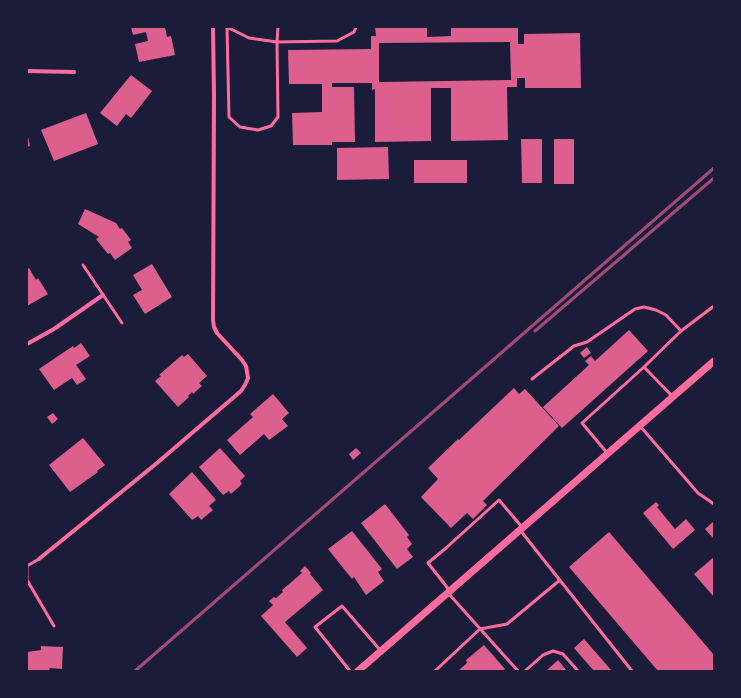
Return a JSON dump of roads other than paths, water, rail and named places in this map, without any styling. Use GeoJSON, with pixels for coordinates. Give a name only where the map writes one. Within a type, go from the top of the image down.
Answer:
{"type":"FeatureCollection","features":[{"type":"Feature","properties":{"kind":"street"},"geometry":{"type":"LineString","coordinates":[[39,559],[157,463],[235,396],[245,385],[248,378],[246,366],[217,334],[213,320],[213,27]]}},
{"type":"Feature","properties":{"kind":"street"},"geometry":{"type":"LineString","coordinates":[[27,71],[74,72]]}},
{"type":"Feature","properties":{"kind":"street"},"geometry":{"type":"LineString","coordinates":[[27,344],[54,329],[103,295]]}},
{"type":"Feature","properties":{"kind":"street"},"geometry":{"type":"LineString","coordinates":[[358,671],[714,361]]}},
{"type":"Feature","properties":{"kind":"lane"},"geometry":{"type":"LineString","coordinates":[[278,27],[277,42],[278,117],[271,126],[258,130],[240,127],[229,117],[227,27],[249,38],[277,42],[337,41],[354,32],[356,27]]}},
{"type":"Feature","properties":{"kind":"lane"},"geometry":{"type":"LineString","coordinates":[[83,265],[122,323]]}},
{"type":"Feature","properties":{"kind":"lane"},"geometry":{"type":"LineString","coordinates":[[608,454],[582,423],[681,331],[714,306]]}},
{"type":"Feature","properties":{"kind":"lane"},"geometry":{"type":"LineString","coordinates":[[532,380],[574,346],[587,342],[635,309],[644,307],[656,310],[666,315],[681,331]]}},
{"type":"Feature","properties":{"kind":"lane"},"geometry":{"type":"LineString","coordinates":[[644,367],[673,397]]}},
{"type":"Feature","properties":{"kind":"lane"},"geometry":{"type":"LineString","coordinates":[[640,426],[698,493],[714,504]]}},
{"type":"Feature","properties":{"kind":"lane"},"geometry":{"type":"LineString","coordinates":[[518,671],[449,592],[428,563],[499,500],[632,671]]}},
{"type":"Feature","properties":{"kind":"lane"},"geometry":{"type":"LineString","coordinates":[[39,559],[27,566],[27,580],[54,626]]}},
{"type":"Feature","properties":{"kind":"lane"},"geometry":{"type":"LineString","coordinates":[[435,671],[480,629],[507,624],[560,580]]}},
{"type":"Feature","properties":{"kind":"lane"},"geometry":{"type":"LineString","coordinates":[[350,671],[315,627],[342,606],[381,651]]}},
{"type":"Feature","properties":{"kind":"lane"},"geometry":{"type":"LineString","coordinates":[[525,671],[543,655],[553,651],[564,654],[578,671]]}},
{"type":"Feature","properties":{"kind":"railway"},"geometry":{"type":"LineString","coordinates":[[135,671],[714,168]]}},
{"type":"Feature","properties":{"kind":"railway"},"geometry":{"type":"LineString","coordinates":[[535,331],[714,178]]}}]}
